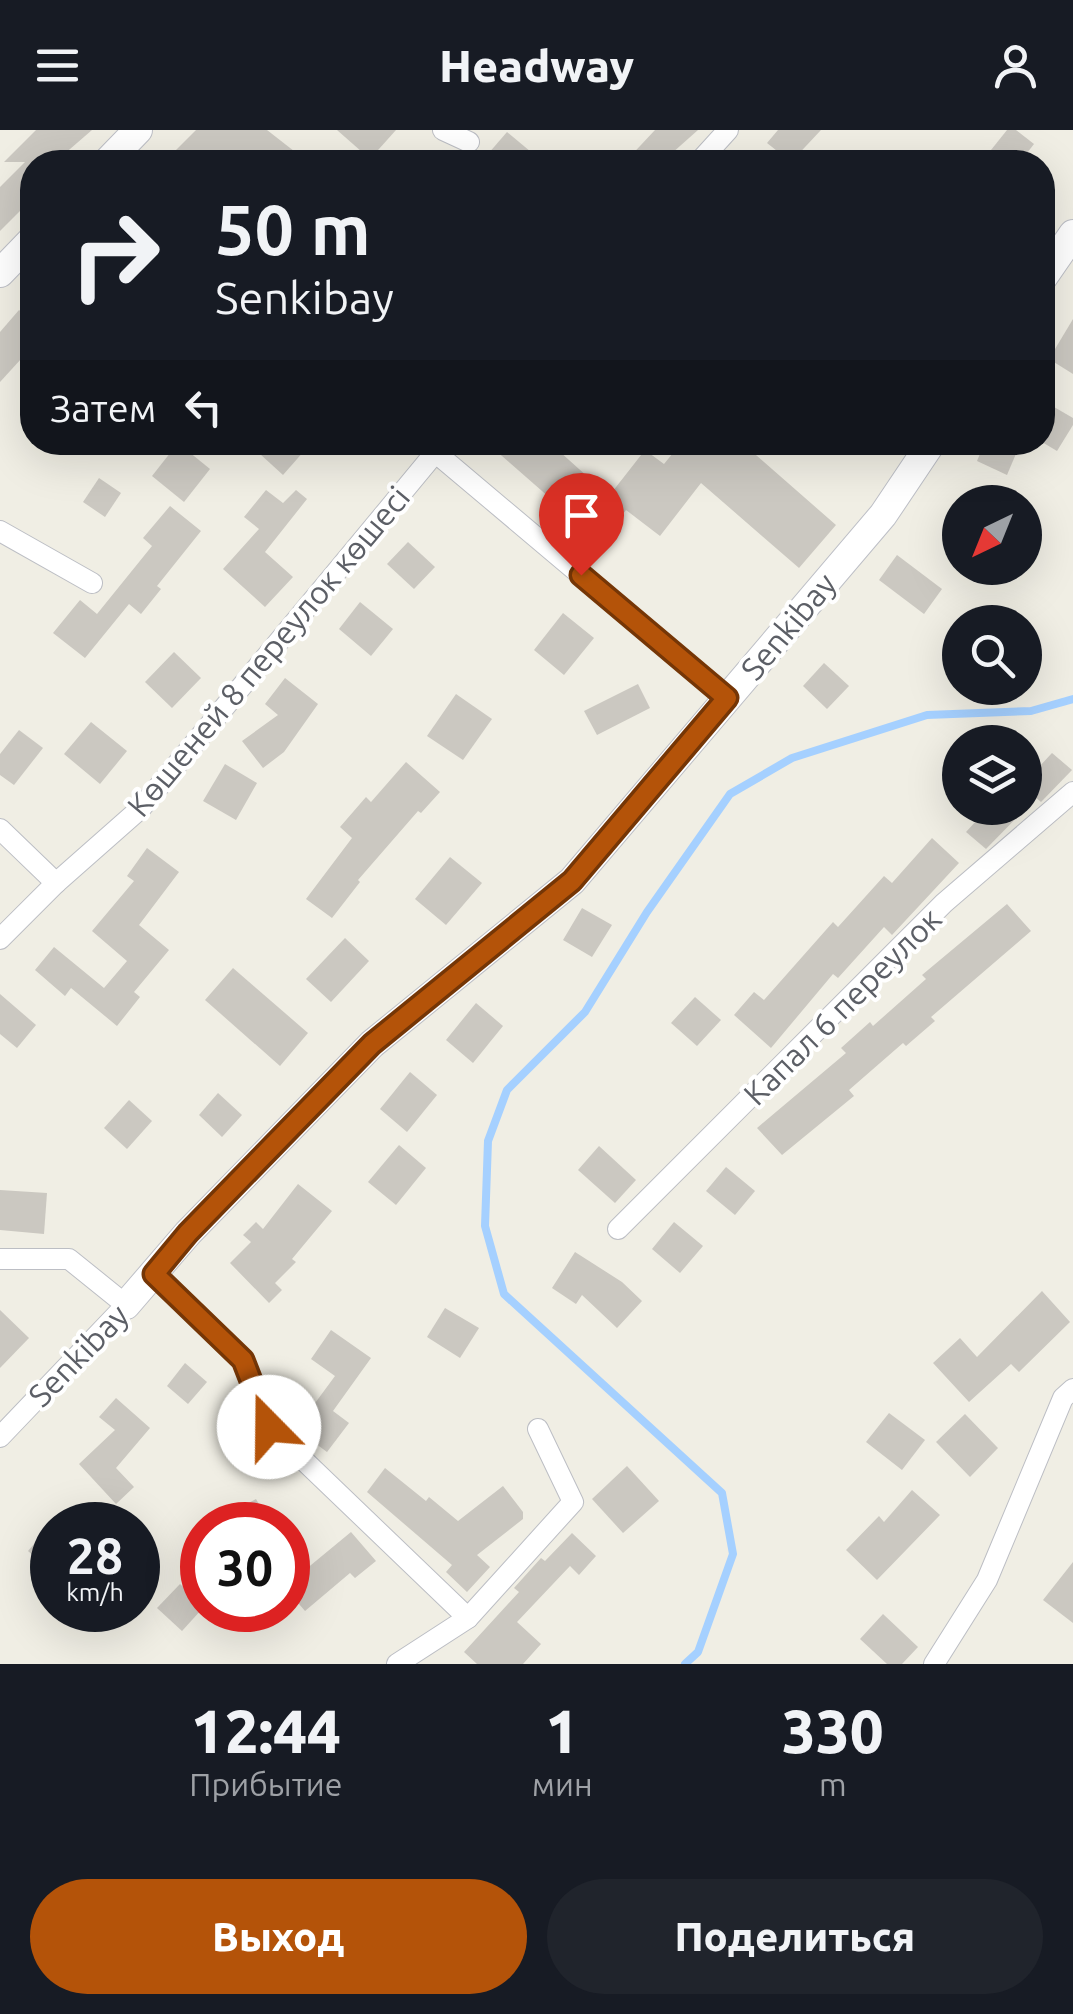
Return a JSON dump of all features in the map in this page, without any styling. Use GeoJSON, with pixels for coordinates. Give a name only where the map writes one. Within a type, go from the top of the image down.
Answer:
{"type":"FeatureCollection","features":[{"type":"Feature","properties":{"kind":"street"},"geometry":{"type":"LineString","coordinates":[[119,150],[138,130]]}},
{"type":"Feature","properties":{"kind":"street"},"geometry":{"type":"LineString","coordinates":[[443,130],[469,142]]}},
{"type":"Feature","properties":{"kind":"street"},"geometry":{"type":"LineString","coordinates":[[710,150],[728,130]]}},
{"type":"Feature","properties":{"kind":"street"},"geometry":{"type":"LineString","coordinates":[[1055,260],[1073,234]]}},
{"type":"Feature","properties":{"kind":"street"},"geometry":{"type":"LineString","coordinates":[[0,273],[20,252]]}},
{"type":"Feature","properties":{"kind":"street","name":"Көшеней 8 переулок көшесі"},"geometry":{"type":"LineString","coordinates":[[0,938],[140,808],[427,455]]}},
{"type":"Feature","properties":{"kind":"street"},"geometry":{"type":"LineString","coordinates":[[444,455],[727,698]]}},
{"type":"Feature","properties":{"kind":"street","name":"Senkibay"},"geometry":{"type":"LineString","coordinates":[[0,1438],[188,1233],[372,1044],[572,881],[883,515],[923,455]]}},
{"type":"Feature","properties":{"kind":"street"},"geometry":{"type":"LineString","coordinates":[[0,531],[92,583]]}},
{"type":"Feature","properties":{"kind":"street","name":"Капал 6 переулок"},"geometry":{"type":"LineString","coordinates":[[618,1229],[944,903],[1073,792]]}},
{"type":"Feature","properties":{"kind":"street"},"geometry":{"type":"LineString","coordinates":[[0,829],[56,883]]}},
{"type":"Feature","properties":{"kind":"street"},"geometry":{"type":"LineString","coordinates":[[0,1259],[69,1259],[126,1305]]}},
{"type":"Feature","properties":{"kind":"street"},"geometry":{"type":"LineString","coordinates":[[154,1274],[243,1360],[269,1427],[468,1618]]}},
{"type":"Feature","properties":{"kind":"street"},"geometry":{"type":"LineString","coordinates":[[934,1664],[987,1580],[1063,1398],[1073,1389]]}},
{"type":"Feature","properties":{"kind":"street"},"geometry":{"type":"LineString","coordinates":[[396,1664],[468,1618],[572,1502],[538,1429]]}},
{"type":"Feature","properties":{"kind":"building"},"geometry":{"type":"Polygon","coordinates":[[[36,130],[92,130],[69,150],[20,150],[20,162],[4,162],[36,130]]]}},
{"type":"Feature","properties":{"kind":"building"},"geometry":{"type":"Polygon","coordinates":[[[196,130],[267,130],[293,150],[176,150],[196,130]]]}},
{"type":"Feature","properties":{"kind":"building"},"geometry":{"type":"Polygon","coordinates":[[[337,130],[396,130],[378,150],[360,150],[337,130]]]}},
{"type":"Feature","properties":{"kind":"building"},"geometry":{"type":"Polygon","coordinates":[[[655,130],[698,130],[676,150],[636,150],[655,130]]]}},
{"type":"Feature","properties":{"kind":"building"},"geometry":{"type":"Polygon","coordinates":[[[778,130],[821,130],[802,150],[776,150],[767,143],[778,130]]]}},
{"type":"Feature","properties":{"kind":"building"},"geometry":{"type":"Polygon","coordinates":[[[1007,130],[1016,130],[1034,144],[1029,150],[991,150],[1007,130]]]}},
{"type":"Feature","properties":{"kind":"building"},"geometry":{"type":"Polygon","coordinates":[[[507,132],[529,150],[491,150],[507,132]]]}},
{"type":"Feature","properties":{"kind":"building"},"geometry":{"type":"Polygon","coordinates":[[[20,167],[20,211],[0,231],[0,187],[20,167]]]}},
{"type":"Feature","properties":{"kind":"building"},"geometry":{"type":"Polygon","coordinates":[[[20,311],[20,360],[0,382],[0,332],[20,311]]]}},
{"type":"Feature","properties":{"kind":"building"},"geometry":{"type":"Polygon","coordinates":[[[1073,319],[1073,374],[1055,363],[1055,349],[1073,319]]]}},
{"type":"Feature","properties":{"kind":"building"},"geometry":{"type":"Polygon","coordinates":[[[1055,408],[1073,418],[1073,425],[1057,451],[1055,408]]]}},
{"type":"Feature","properties":{"kind":"building"},"geometry":{"type":"Polygon","coordinates":[[[169,455],[193,455],[210,469],[184,502],[152,476],[169,455]]]}},
{"type":"Feature","properties":{"kind":"building"},"geometry":{"type":"Polygon","coordinates":[[[261,455],[301,455],[283,475],[261,455]]]}},
{"type":"Feature","properties":{"kind":"building"},"geometry":{"type":"Polygon","coordinates":[[[501,455],[563,455],[609,496],[641,455],[652,455],[664,464],[671,455],[756,455],[836,525],[799,568],[701,483],[660,536],[626,510],[607,534],[580,513],[574,519],[501,455]]]}},
{"type":"Feature","properties":{"kind":"building"},"geometry":{"type":"Polygon","coordinates":[[[980,455],[1015,455],[1007,475],[977,461],[980,455]]]}},
{"type":"Feature","properties":{"kind":"building"},"geometry":{"type":"Polygon","coordinates":[[[99,478],[121,493],[105,517],[83,502],[99,478]]]}},
{"type":"Feature","properties":{"kind":"building"},"geometry":{"type":"Polygon","coordinates":[[[266,490],[283,503],[296,490],[307,499],[265,552],[293,577],[265,607],[223,569],[259,529],[244,517],[266,490]]]}},
{"type":"Feature","properties":{"kind":"building"},"geometry":{"type":"Polygon","coordinates":[[[170,506],[201,531],[157,586],[161,589],[141,614],[129,604],[85,658],[53,633],[80,600],[97,614],[152,546],[143,538],[170,506]]]}},
{"type":"Feature","properties":{"kind":"building"},"geometry":{"type":"Polygon","coordinates":[[[408,542],[435,567],[414,589],[387,564],[408,542]]]}},
{"type":"Feature","properties":{"kind":"building"},"geometry":{"type":"Polygon","coordinates":[[[897,555],[942,589],[924,614],[879,580],[897,555]]]}},
{"type":"Feature","properties":{"kind":"building"},"geometry":{"type":"Polygon","coordinates":[[[360,602],[393,629],[371,656],[339,629],[360,602]]]}},
{"type":"Feature","properties":{"kind":"building"},"geometry":{"type":"Polygon","coordinates":[[[563,613],[594,638],[564,675],[534,650],[563,613]]]}},
{"type":"Feature","properties":{"kind":"building"},"geometry":{"type":"Polygon","coordinates":[[[174,652],[201,678],[172,708],[145,682],[174,652]]]}},
{"type":"Feature","properties":{"kind":"building"},"geometry":{"type":"Polygon","coordinates":[[[824,663],[849,686],[827,709],[803,686],[824,663]]]}},
{"type":"Feature","properties":{"kind":"building"},"geometry":{"type":"Polygon","coordinates":[[[285,678],[318,704],[284,752],[263,768],[242,741],[278,715],[265,704],[285,678]]]}},
{"type":"Feature","properties":{"kind":"building"},"geometry":{"type":"Polygon","coordinates":[[[638,684],[650,708],[597,735],[584,711],[638,684]]]}},
{"type":"Feature","properties":{"kind":"building"},"geometry":{"type":"Polygon","coordinates":[[[456,694],[492,719],[463,760],[427,736],[456,694]]]}},
{"type":"Feature","properties":{"kind":"building"},"geometry":{"type":"Polygon","coordinates":[[[91,722],[127,751],[100,784],[64,754],[91,722]]]}},
{"type":"Feature","properties":{"kind":"building"},"geometry":{"type":"Polygon","coordinates":[[[19,730],[43,748],[14,785],[0,775],[0,754],[19,730]]]}},
{"type":"Feature","properties":{"kind":"building"},"geometry":{"type":"Polygon","coordinates":[[[1052,753],[1072,770],[1042,801],[1042,764],[1052,753]]]}},
{"type":"Feature","properties":{"kind":"building"},"geometry":{"type":"Polygon","coordinates":[[[406,762],[440,792],[421,813],[418,811],[358,880],[332,918],[306,899],[352,838],[340,827],[366,797],[371,802],[406,762]]]}},
{"type":"Feature","properties":{"kind":"building"},"geometry":{"type":"Polygon","coordinates":[[[225,764],[257,783],[236,820],[203,801],[225,764]]]}},
{"type":"Feature","properties":{"kind":"building"},"geometry":{"type":"Polygon","coordinates":[[[972,825],[1009,825],[986,849],[966,832],[972,825]]]}},
{"type":"Feature","properties":{"kind":"building"},"geometry":{"type":"Polygon","coordinates":[[[932,838],[959,863],[892,935],[884,927],[838,978],[833,974],[771,1048],[734,1015],[754,992],[764,1000],[833,922],[838,927],[884,876],[892,883],[932,838]]]}},
{"type":"Feature","properties":{"kind":"building"},"geometry":{"type":"Polygon","coordinates":[[[147,848],[179,872],[139,925],[169,950],[134,992],[140,997],[117,1026],[71,988],[65,996],[35,970],[54,947],[104,988],[127,961],[92,931],[134,881],[127,876],[147,848]]]}},
{"type":"Feature","properties":{"kind":"building"},"geometry":{"type":"Polygon","coordinates":[[[450,857],[482,883],[446,925],[415,899],[450,857]]]}},
{"type":"Feature","properties":{"kind":"building"},"geometry":{"type":"Polygon","coordinates":[[[1007,904],[1031,931],[931,1017],[935,1021],[849,1090],[854,1096],[782,1155],[757,1128],[846,1053],[841,1048],[870,1022],[873,1026],[926,979],[922,975],[1007,904]]]}},
{"type":"Feature","properties":{"kind":"building"},"geometry":{"type":"Polygon","coordinates":[[[582,908],[612,925],[592,957],[563,940],[582,908]]]}},
{"type":"Feature","properties":{"kind":"building"},"geometry":{"type":"Polygon","coordinates":[[[345,938],[369,961],[331,1002],[306,979],[345,938]]]}},
{"type":"Feature","properties":{"kind":"building"},"geometry":{"type":"Polygon","coordinates":[[[233,968],[308,1033],[280,1066],[205,1000],[233,968]]]}},
{"type":"Feature","properties":{"kind":"building"},"geometry":{"type":"Polygon","coordinates":[[[0,994],[36,1025],[17,1048],[0,1034],[0,994]]]}},
{"type":"Feature","properties":{"kind":"building"},"geometry":{"type":"Polygon","coordinates":[[[695,997],[721,1020],[697,1046],[671,1023],[695,997]]]}},
{"type":"Feature","properties":{"kind":"building"},"geometry":{"type":"Polygon","coordinates":[[[476,1003],[503,1026],[473,1063],[446,1040],[476,1003]]]}},
{"type":"Feature","properties":{"kind":"building"},"geometry":{"type":"Polygon","coordinates":[[[410,1072],[437,1095],[407,1132],[380,1109],[410,1072]]]}},
{"type":"Feature","properties":{"kind":"building"},"geometry":{"type":"Polygon","coordinates":[[[218,1093],[242,1115],[222,1137],[199,1115],[218,1093]]]}},
{"type":"Feature","properties":{"kind":"building"},"geometry":{"type":"Polygon","coordinates":[[[129,1100],[152,1121],[127,1149],[104,1128],[129,1100]]]}},
{"type":"Feature","properties":{"kind":"building"},"geometry":{"type":"Polygon","coordinates":[[[399,1145],[426,1168],[396,1205],[368,1182],[399,1145]]]}},
{"type":"Feature","properties":{"kind":"building"},"geometry":{"type":"Polygon","coordinates":[[[599,1146],[636,1180],[615,1203],[578,1170],[599,1146]]]}},
{"type":"Feature","properties":{"kind":"building"},"geometry":{"type":"Polygon","coordinates":[[[726,1167],[755,1191],[735,1215],[706,1191],[726,1167]]]}},
{"type":"Feature","properties":{"kind":"building"},"geometry":{"type":"Polygon","coordinates":[[[298,1184],[332,1211],[292,1259],[296,1262],[275,1283],[282,1290],[269,1303],[230,1263],[251,1242],[243,1235],[256,1222],[263,1229],[298,1184]]]}},
{"type":"Feature","properties":{"kind":"building"},"geometry":{"type":"Polygon","coordinates":[[[0,1190],[47,1193],[44,1234],[0,1230],[0,1190]]]}},
{"type":"Feature","properties":{"kind":"building"},"geometry":{"type":"Polygon","coordinates":[[[674,1222],[703,1246],[680,1273],[652,1249],[674,1222]]]}},
{"type":"Feature","properties":{"kind":"building"},"geometry":{"type":"Polygon","coordinates":[[[575,1252],[622,1282],[642,1301],[617,1328],[582,1295],[576,1304],[552,1288],[575,1252]]]}},
{"type":"Feature","properties":{"kind":"building"},"geometry":{"type":"Polygon","coordinates":[[[1042,1291],[1070,1322],[1019,1372],[1011,1364],[969,1402],[933,1363],[960,1338],[977,1357],[1042,1291]]]}},
{"type":"Feature","properties":{"kind":"building"},"geometry":{"type":"Polygon","coordinates":[[[445,1308],[479,1328],[460,1358],[427,1337],[445,1308]]]}},
{"type":"Feature","properties":{"kind":"building"},"geometry":{"type":"Polygon","coordinates":[[[0,1310],[29,1338],[0,1368],[0,1310]]]}},
{"type":"Feature","properties":{"kind":"building"},"geometry":{"type":"Polygon","coordinates":[[[331,1330],[371,1358],[333,1411],[349,1423],[327,1452],[296,1429],[335,1376],[311,1359],[331,1330]]]}},
{"type":"Feature","properties":{"kind":"building"},"geometry":{"type":"Polygon","coordinates":[[[185,1363],[207,1382],[188,1404],[167,1386],[185,1363]]]}},
{"type":"Feature","properties":{"kind":"building"},"geometry":{"type":"Polygon","coordinates":[[[116,1398],[150,1428],[116,1468],[134,1487],[118,1502],[79,1464],[115,1430],[99,1417],[116,1398]]]}},
{"type":"Feature","properties":{"kind":"building"},"geometry":{"type":"Polygon","coordinates":[[[889,1413],[925,1440],[902,1470],[866,1442],[889,1413]]]}},
{"type":"Feature","properties":{"kind":"building"},"geometry":{"type":"Polygon","coordinates":[[[965,1414],[998,1448],[970,1477],[936,1442],[965,1414]]]}},
{"type":"Feature","properties":{"kind":"building"},"geometry":{"type":"Polygon","coordinates":[[[627,1466],[659,1501],[623,1533],[592,1499],[627,1466]]]}},
{"type":"Feature","properties":{"kind":"building"},"geometry":{"type":"Polygon","coordinates":[[[385,1468],[458,1521],[503,1486],[523,1512],[523,1519],[477,1555],[490,1567],[467,1592],[446,1572],[452,1565],[367,1492],[385,1468]]]}},
{"type":"Feature","properties":{"kind":"building"},"geometry":{"type":"Polygon","coordinates":[[[912,1490],[940,1515],[877,1580],[846,1550],[879,1516],[884,1522],[912,1490]]]}},
{"type":"Feature","properties":{"kind":"building"},"geometry":{"type":"Polygon","coordinates":[[[351,1532],[376,1561],[355,1578],[350,1573],[310,1607],[310,1566],[351,1532]]]}},
{"type":"Feature","properties":{"kind":"building"},"geometry":{"type":"Polygon","coordinates":[[[572,1533],[596,1556],[579,1575],[570,1566],[517,1622],[541,1644],[523,1664],[477,1664],[464,1652],[519,1592],[514,1588],[541,1558],[545,1561],[572,1533]]]}},
{"type":"Feature","properties":{"kind":"building"},"geometry":{"type":"Polygon","coordinates":[[[1073,1562],[1073,1623],[1043,1600],[1073,1562]]]}},
{"type":"Feature","properties":{"kind":"building"},"geometry":{"type":"Polygon","coordinates":[[[180,1584],[180,1629],[160,1611],[160,1605],[180,1584]]]}},
{"type":"Feature","properties":{"kind":"building"},"geometry":{"type":"Polygon","coordinates":[[[883,1614],[918,1647],[902,1664],[887,1664],[860,1639],[883,1614]]]}},
{"type":"Feature","properties":{"kind":"waterway"},"geometry":{"type":"LineString","coordinates":[[685,1664],[698,1652],[733,1554],[722,1493],[504,1294],[485,1226],[488,1141],[507,1090],[585,1012],[647,912],[730,794],[792,758],[927,715],[1031,711],[1073,699]]}},
{"type":"Feature","properties":{"kind":"route"},"geometry":{"type":"LineString","coordinates":[[269,1427],[243,1360],[154,1274],[188,1233],[372,1044],[572,881],[727,698],[581,575]]}}]}
